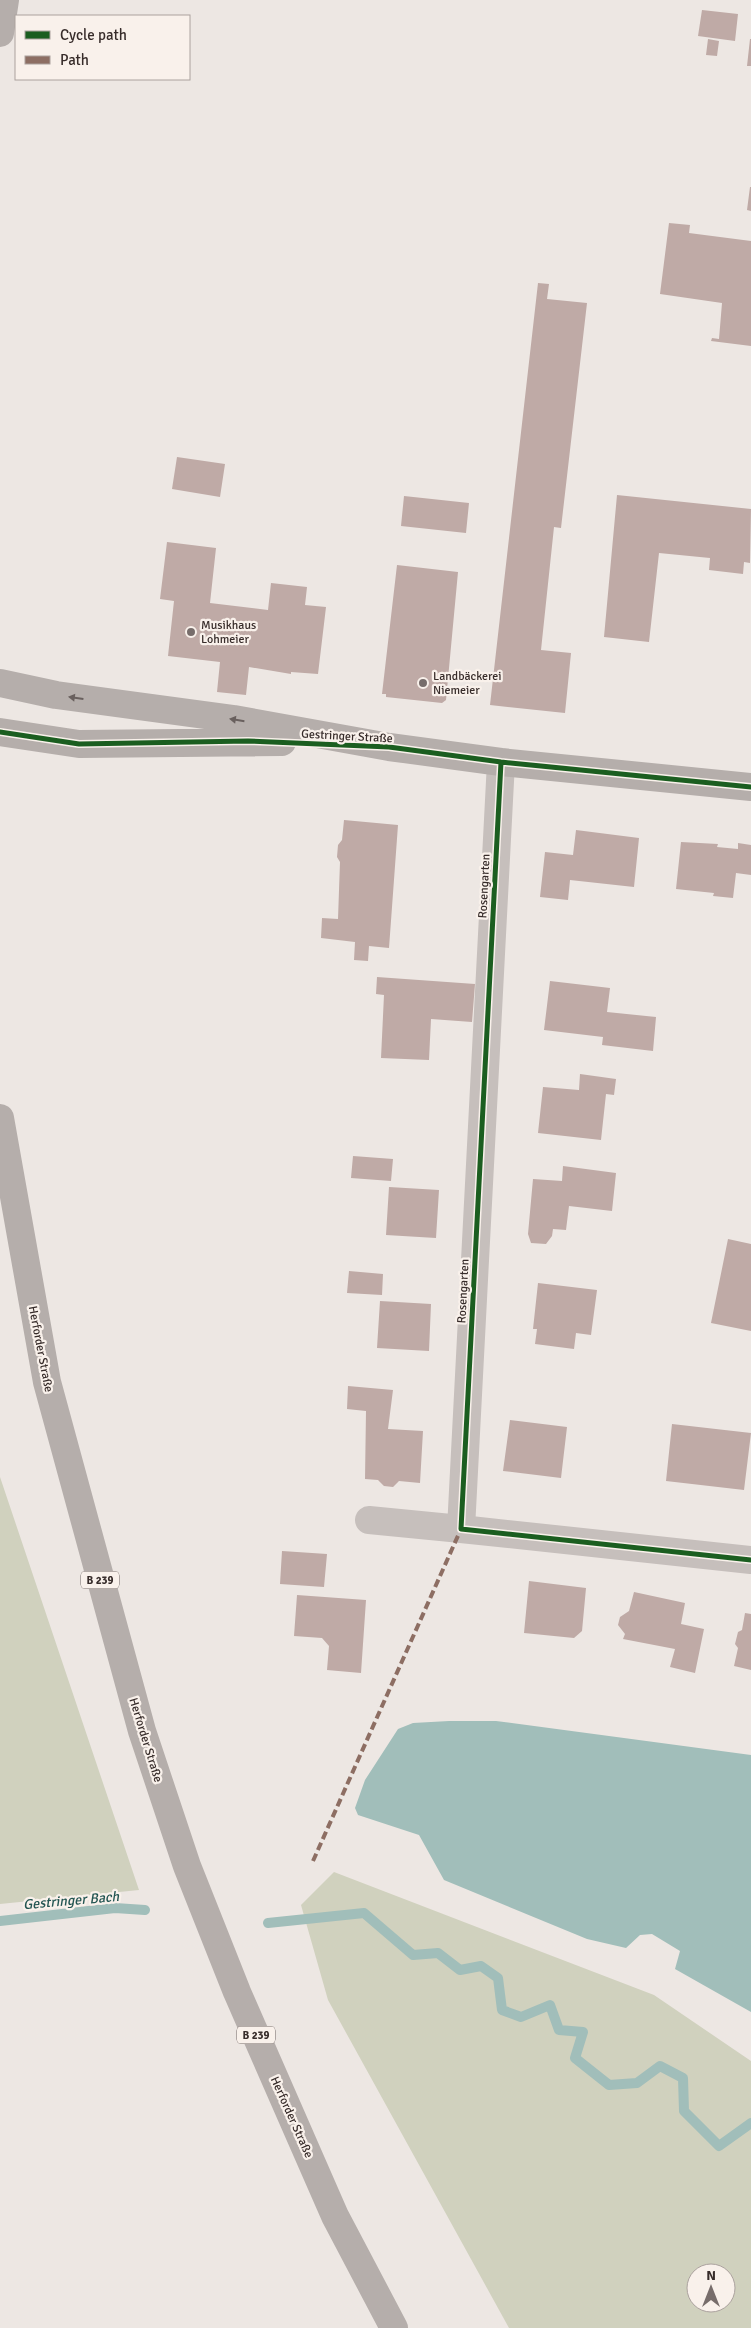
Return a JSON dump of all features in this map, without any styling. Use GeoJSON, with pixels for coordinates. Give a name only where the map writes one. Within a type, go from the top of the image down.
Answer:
{"type":"FeatureCollection","features":[{"type":"Feature","properties":{"kind":"main road"},"geometry":{"type":"LineString","coordinates":[[0,33],[5,0]]}},
{"type":"Feature","properties":{"kind":"main road","name":"Gestringer Straße"},"geometry":{"type":"LineString","coordinates":[[0,683],[56,695],[234,719],[389,747],[501,762],[751,787]]}},
{"type":"Feature","properties":{"kind":"main road","name":"Gestringer Straße"},"geometry":{"type":"LineString","coordinates":[[0,732],[79,744],[248,741],[389,747]]}},
{"type":"Feature","properties":{"kind":"main road","name":"Herforder Straße"},"geometry":{"type":"LineString","coordinates":[[0,1118],[47,1382],[142,1731],[187,1866],[237,1992],[335,2216],[394,2328]]}},
{"type":"Feature","properties":{"kind":"street","name":"Rosengarten"},"geometry":{"type":"LineString","coordinates":[[461,1529],[501,762]]}},
{"type":"Feature","properties":{"kind":"street"},"geometry":{"type":"LineString","coordinates":[[369,1520],[751,1560]]}},
{"type":"Feature","properties":{"kind":"green space"},"geometry":{"type":"Polygon","coordinates":[[[0,1477],[139,1890],[0,1904],[0,1477]]]}},
{"type":"Feature","properties":{"kind":"green space"},"geometry":{"type":"Polygon","coordinates":[[[334,1872],[654,1995],[751,2061],[751,2328],[509,2328],[328,2000],[301,1905],[334,1872]]]}},
{"type":"Feature","properties":{"kind":"water"},"geometry":{"type":"Polygon","coordinates":[[[496,1721],[751,1755],[751,2012],[675,1969],[680,1951],[652,1934],[640,1935],[626,1948],[587,1939],[444,1880],[419,1835],[358,1815],[355,1808],[365,1780],[398,1729],[413,1723],[496,1721]]]}},
{"type":"Feature","properties":{"kind":"building"},"geometry":{"type":"Polygon","coordinates":[[[702,10],[738,14],[735,41],[698,36],[702,10]]]}},
{"type":"Feature","properties":{"kind":"building"},"geometry":{"type":"Polygon","coordinates":[[[708,39],[719,41],[717,56],[706,55],[708,39]]]}},
{"type":"Feature","properties":{"kind":"building"},"geometry":{"type":"Polygon","coordinates":[[[750,39],[751,66],[747,66],[750,39]]]}},
{"type":"Feature","properties":{"kind":"building"},"geometry":{"type":"Polygon","coordinates":[[[751,187],[751,211],[747,210],[751,187]]]}},
{"type":"Feature","properties":{"kind":"building"},"geometry":{"type":"Polygon","coordinates":[[[669,223],[690,225],[689,233],[751,241],[751,346],[711,341],[712,338],[719,339],[722,303],[660,294],[669,223]]]}},
{"type":"Feature","properties":{"kind":"building"},"geometry":{"type":"Polygon","coordinates":[[[538,283],[549,284],[547,299],[587,303],[561,528],[554,527],[541,650],[571,653],[565,713],[490,705],[538,283]]]}},
{"type":"Feature","properties":{"kind":"building"},"geometry":{"type":"Polygon","coordinates":[[[177,457],[225,464],[220,497],[172,489],[177,457]]]}},
{"type":"Feature","properties":{"kind":"building"},"geometry":{"type":"Polygon","coordinates":[[[617,495],[751,509],[750,563],[744,562],[743,574],[709,570],[710,558],[659,553],[649,642],[604,637],[617,495]]]}},
{"type":"Feature","properties":{"kind":"building"},"geometry":{"type":"Polygon","coordinates":[[[404,496],[469,503],[466,533],[401,526],[404,496]]]}},
{"type":"Feature","properties":{"kind":"building"},"geometry":{"type":"Polygon","coordinates":[[[167,542],[216,548],[210,603],[268,610],[271,583],[307,587],[305,605],[326,607],[318,674],[291,672],[291,674],[249,667],[246,695],[217,692],[220,662],[168,656],[174,601],[160,599],[167,542]]]}},
{"type":"Feature","properties":{"kind":"building"},"geometry":{"type":"Polygon","coordinates":[[[397,565],[458,572],[446,700],[442,703],[386,697],[386,694],[382,694],[397,565]]]}},
{"type":"Feature","properties":{"kind":"building"},"geometry":{"type":"Polygon","coordinates":[[[344,820],[398,825],[389,948],[369,946],[368,961],[354,960],[355,942],[321,938],[322,918],[338,919],[340,862],[337,857],[338,845],[342,840],[344,820]]]}},
{"type":"Feature","properties":{"kind":"building"},"geometry":{"type":"Polygon","coordinates":[[[576,830],[639,838],[634,887],[570,880],[568,900],[540,897],[545,852],[573,855],[576,830]]]}},
{"type":"Feature","properties":{"kind":"building"},"geometry":{"type":"Polygon","coordinates":[[[681,842],[718,844],[717,847],[738,849],[738,843],[751,845],[751,875],[736,873],[733,898],[713,896],[714,893],[676,889],[681,842]]]}},
{"type":"Feature","properties":{"kind":"building"},"geometry":{"type":"Polygon","coordinates":[[[377,977],[475,984],[472,1022],[431,1019],[429,1060],[381,1058],[384,995],[376,994],[377,977]]]}},
{"type":"Feature","properties":{"kind":"building"},"geometry":{"type":"Polygon","coordinates":[[[550,981],[610,988],[607,1012],[656,1017],[653,1051],[602,1045],[603,1037],[544,1030],[550,981]]]}},
{"type":"Feature","properties":{"kind":"building"},"geometry":{"type":"Polygon","coordinates":[[[580,1074],[616,1079],[614,1095],[606,1094],[601,1140],[538,1133],[543,1087],[579,1090],[580,1074]]]}},
{"type":"Feature","properties":{"kind":"building"},"geometry":{"type":"Polygon","coordinates":[[[353,1156],[393,1159],[391,1181],[351,1178],[353,1156]]]}},
{"type":"Feature","properties":{"kind":"building"},"geometry":{"type":"Polygon","coordinates":[[[563,1166],[616,1173],[612,1211],[569,1206],[566,1230],[553,1229],[552,1236],[546,1244],[531,1243],[528,1234],[533,1179],[562,1181],[563,1166]]]}},
{"type":"Feature","properties":{"kind":"building"},"geometry":{"type":"Polygon","coordinates":[[[389,1187],[439,1190],[436,1238],[386,1235],[389,1187]]]}},
{"type":"Feature","properties":{"kind":"building"},"geometry":{"type":"Polygon","coordinates":[[[728,1239],[751,1244],[751,1331],[711,1323],[728,1239]]]}},
{"type":"Feature","properties":{"kind":"building"},"geometry":{"type":"Polygon","coordinates":[[[349,1271],[383,1274],[382,1295],[347,1293],[349,1271]]]}},
{"type":"Feature","properties":{"kind":"building"},"geometry":{"type":"Polygon","coordinates":[[[538,1283],[597,1290],[591,1335],[576,1333],[574,1349],[535,1344],[537,1329],[533,1329],[538,1283]]]}},
{"type":"Feature","properties":{"kind":"building"},"geometry":{"type":"Polygon","coordinates":[[[380,1301],[431,1304],[429,1351],[377,1348],[380,1301]]]}},
{"type":"Feature","properties":{"kind":"building"},"geometry":{"type":"Polygon","coordinates":[[[348,1386],[393,1390],[388,1429],[423,1431],[420,1483],[399,1481],[393,1487],[384,1486],[378,1480],[365,1479],[366,1411],[347,1409],[348,1386]]]}},
{"type":"Feature","properties":{"kind":"building"},"geometry":{"type":"Polygon","coordinates":[[[510,1420],[567,1427],[561,1478],[503,1471],[510,1420]]]}},
{"type":"Feature","properties":{"kind":"building"},"geometry":{"type":"Polygon","coordinates":[[[672,1424],[751,1433],[744,1490],[666,1481],[672,1424]]]}},
{"type":"Feature","properties":{"kind":"building"},"geometry":{"type":"Polygon","coordinates":[[[282,1551],[327,1554],[324,1587],[280,1584],[282,1551]]]}},
{"type":"Feature","properties":{"kind":"building"},"geometry":{"type":"Polygon","coordinates":[[[529,1581],[586,1588],[582,1631],[574,1638],[524,1633],[529,1581]]]}},
{"type":"Feature","properties":{"kind":"building"},"geometry":{"type":"Polygon","coordinates":[[[634,1592],[685,1603],[681,1624],[704,1629],[695,1673],[670,1667],[675,1649],[623,1639],[625,1634],[618,1625],[620,1617],[629,1611],[634,1592]]]}},
{"type":"Feature","properties":{"kind":"building"},"geometry":{"type":"Polygon","coordinates":[[[297,1595],[366,1600],[361,1673],[327,1670],[329,1646],[322,1638],[294,1636],[297,1595]]]}},
{"type":"Feature","properties":{"kind":"building"},"geometry":{"type":"Polygon","coordinates":[[[745,1613],[751,1614],[751,1670],[734,1666],[738,1648],[735,1644],[738,1632],[742,1630],[745,1613]]]}},
{"type":"Feature","properties":{"kind":"waterway","name":"Gestringer Bach"},"geometry":{"type":"LineString","coordinates":[[0,1921],[115,1908],[145,1910]]}},
{"type":"Feature","properties":{"kind":"waterway","name":"Gestringer Bach"},"geometry":{"type":"LineString","coordinates":[[268,1923],[364,1913],[413,1955],[438,1953],[460,1970],[481,1966],[498,1978],[502,2010],[521,2017],[550,2005],[559,2030],[583,2032],[575,2058],[609,2085],[637,2083],[660,2066],[683,2078],[684,2111],[719,2146],[751,2123]]}},
{"type":"Feature","properties":{"kind":"marked path"},"geometry":{"type":"LineString","coordinates":[[313,1861],[461,1529]]}},
{"type":"Feature","properties":{"kind":"cycle path"},"geometry":{"type":"LineString","coordinates":[[0,732],[79,744],[248,741],[389,747],[501,762],[751,787]]}},
{"type":"Feature","properties":{"kind":"cycle path"},"geometry":{"type":"LineString","coordinates":[[501,762],[461,1529],[751,1560]]}},
{"type":"Feature","properties":{"kind":"place","name":"Musikhaus Lohmeier"},"geometry":{"type":"Point","coordinates":[191,632]}},
{"type":"Feature","properties":{"kind":"place","name":"Landbäckerei Niemeier"},"geometry":{"type":"Point","coordinates":[423,683]}}]}
